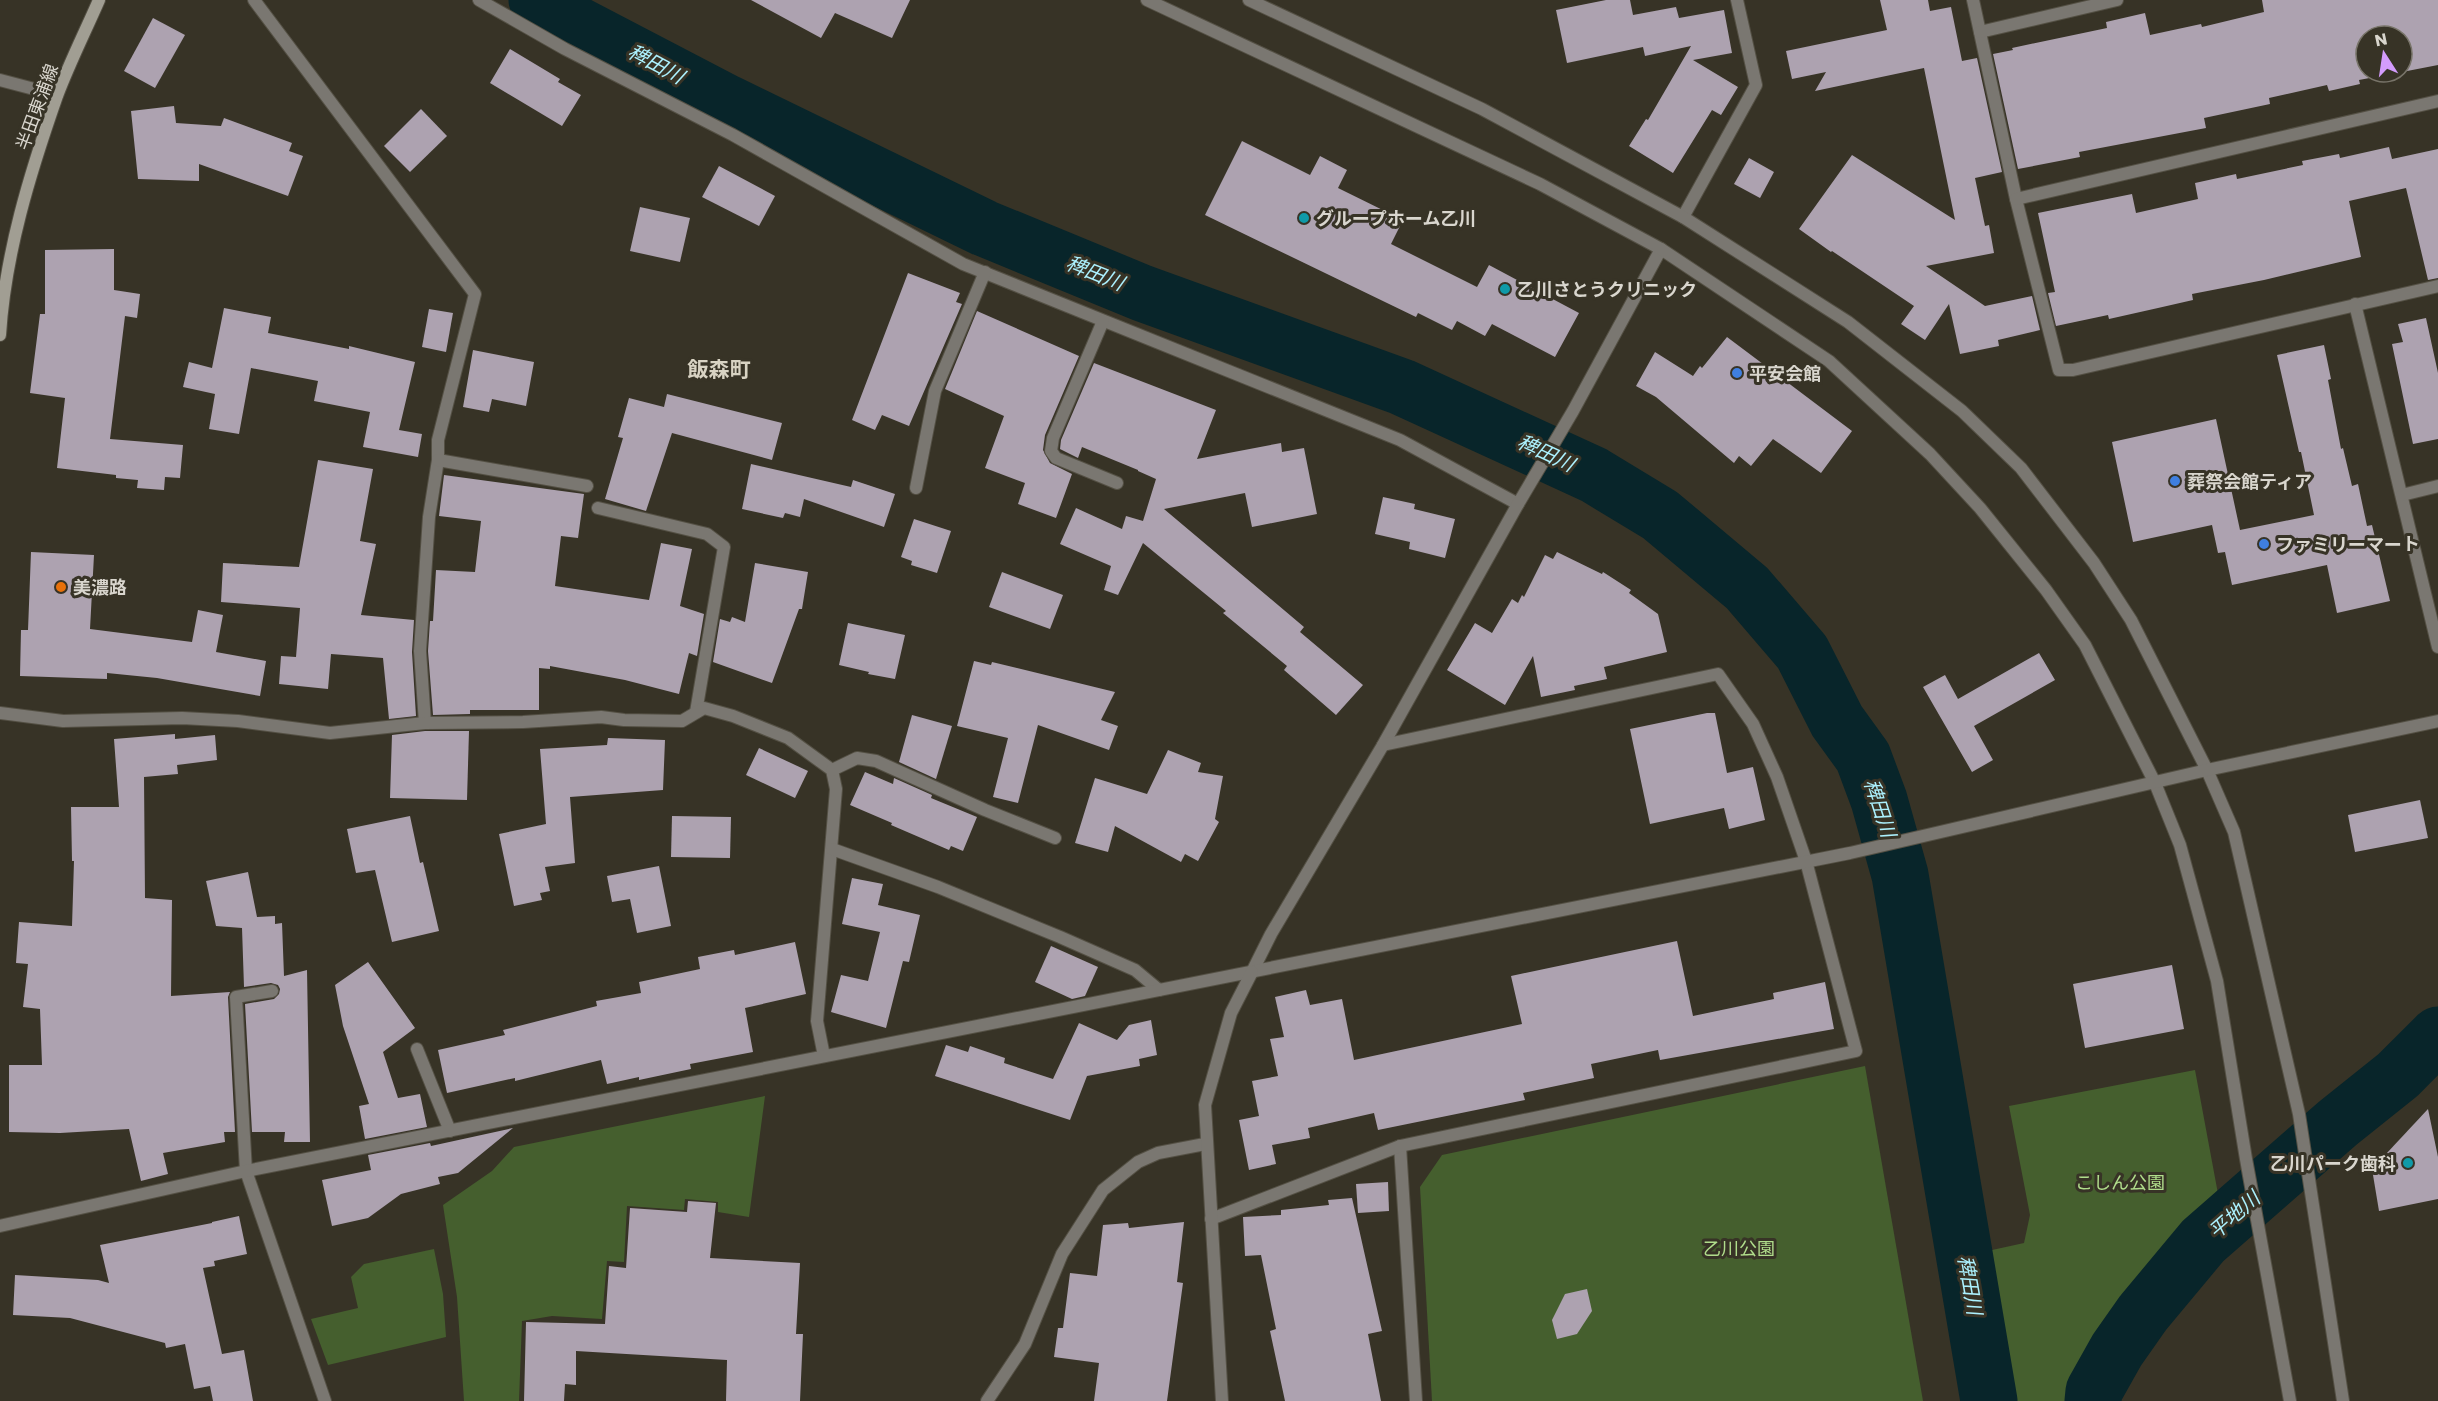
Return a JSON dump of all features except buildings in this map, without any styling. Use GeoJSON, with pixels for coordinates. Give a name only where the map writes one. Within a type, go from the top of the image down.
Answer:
{"type":"FeatureCollection","features":[{"type":"Feature","properties":{"kind":"main road","name":"半田東浦線"},"geometry":{"type":"LineString","coordinates":[[0,335],[11,253],[29,185],[57,95],[99,0]]}},
{"type":"Feature","properties":{"kind":"street"},"geometry":{"type":"LineString","coordinates":[[254,0],[475,294],[438,440],[438,460],[429,517],[420,651],[425,723]]}},
{"type":"Feature","properties":{"kind":"street"},"geometry":{"type":"LineString","coordinates":[[479,0],[565,49],[733,135],[963,264],[1401,440],[1518,504]]}},
{"type":"Feature","properties":{"kind":"street"},"geometry":{"type":"LineString","coordinates":[[1147,0],[1540,184],[1660,249],[1829,361],[1930,454],[1980,507],[2046,590],[2085,645],[2155,783],[2180,845],[2217,981],[2246,1159],[2290,1401]]}},
{"type":"Feature","properties":{"kind":"street"},"geometry":{"type":"LineString","coordinates":[[1249,0],[1482,109],[1683,217],[1848,322],[1962,411],[2021,468],[2094,563],[2131,620],[2207,770],[2234,832],[2299,1114],[2343,1401]]}},
{"type":"Feature","properties":{"kind":"street"},"geometry":{"type":"LineString","coordinates":[[1683,217],[1756,85],[1737,0]]}},
{"type":"Feature","properties":{"kind":"street"},"geometry":{"type":"LineString","coordinates":[[1973,0],[2016,199],[2059,370],[2073,370],[2438,286]]}},
{"type":"Feature","properties":{"kind":"street"},"geometry":{"type":"LineString","coordinates":[[1980,32],[2117,0]]}},
{"type":"Feature","properties":{"kind":"street"},"geometry":{"type":"LineString","coordinates":[[0,80],[57,95]]}},
{"type":"Feature","properties":{"kind":"street"},"geometry":{"type":"LineString","coordinates":[[2016,199],[2438,102]]}},
{"type":"Feature","properties":{"kind":"street"},"geometry":{"type":"LineString","coordinates":[[1222,1401],[1205,1144],[1205,1105],[1231,1013],[1271,934],[1383,745],[1518,504],[1573,411],[1660,249]]}},
{"type":"Feature","properties":{"kind":"street"},"geometry":{"type":"LineString","coordinates":[[916,488],[935,391],[985,272]]}},
{"type":"Feature","properties":{"kind":"street"},"geometry":{"type":"LineString","coordinates":[[2355,304],[2438,647]]}},
{"type":"Feature","properties":{"kind":"street"},"geometry":{"type":"LineString","coordinates":[[1103,321],[1053,438],[1051,451],[1056,458],[1117,483]]}},
{"type":"Feature","properties":{"kind":"street"},"geometry":{"type":"LineString","coordinates":[[438,460],[587,486]]}},
{"type":"Feature","properties":{"kind":"street"},"geometry":{"type":"LineString","coordinates":[[2403,495],[2438,486]]}},
{"type":"Feature","properties":{"kind":"street"},"geometry":{"type":"LineString","coordinates":[[598,508],[707,534],[724,547],[696,712]]}},
{"type":"Feature","properties":{"kind":"street"},"geometry":{"type":"LineString","coordinates":[[1211,1219],[1400,1146],[1857,1051],[1806,861],[1777,777],[1753,724],[1718,674],[1383,745]]}},
{"type":"Feature","properties":{"kind":"street"},"geometry":{"type":"LineString","coordinates":[[0,713],[63,721],[182,718],[238,721],[330,733],[425,723],[523,722],[601,717],[624,720],[682,721],[704,708],[788,738],[832,770],[836,789],[817,1022],[824,1056]]}},
{"type":"Feature","properties":{"kind":"street"},"geometry":{"type":"LineString","coordinates":[[0,1226],[246,1171],[1850,853],[1966,828],[2207,770],[2438,721]]}},
{"type":"Feature","properties":{"kind":"street"},"geometry":{"type":"LineString","coordinates":[[832,770],[856,758],[876,761],[985,810],[1055,838]]}},
{"type":"Feature","properties":{"kind":"street"},"geometry":{"type":"LineString","coordinates":[[832,849],[938,887],[1070,941],[1135,970],[1160,990]]}},
{"type":"Feature","properties":{"kind":"street"},"geometry":{"type":"LineString","coordinates":[[272,991],[236,997],[246,1171],[325,1401]]}},
{"type":"Feature","properties":{"kind":"street"},"geometry":{"type":"LineString","coordinates":[[417,1049],[450,1131]]}},
{"type":"Feature","properties":{"kind":"street"},"geometry":{"type":"LineString","coordinates":[[987,1401],[1025,1344],[1062,1254],[1103,1190],[1138,1162],[1158,1153],[1205,1144]]}},
{"type":"Feature","properties":{"kind":"street"},"geometry":{"type":"LineString","coordinates":[[1400,1146],[1416,1401]]}},
{"type":"Feature","properties":{"kind":"green space","name":"乙川公園"},"geometry":{"type":"Polygon","coordinates":[[[1865,1066],[1923,1401],[1432,1401],[1420,1187],[1442,1155],[1865,1066]]]}},
{"type":"Feature","properties":{"kind":"green space","name":"こしん公園"},"geometry":{"type":"Polygon","coordinates":[[[2195,1070],[2221,1210],[2144,1297],[2082,1389],[2080,1401],[2009,1401],[1983,1252],[2024,1243],[2030,1215],[2009,1106],[2195,1070]]]}},
{"type":"Feature","properties":{"kind":"green space"},"geometry":{"type":"Polygon","coordinates":[[[765,1096],[749,1217],[718,1212],[718,1202],[685,1199],[684,1210],[627,1206],[624,1262],[607,1261],[602,1319],[552,1316],[522,1321],[519,1401],[464,1401],[457,1297],[443,1205],[492,1171],[514,1147],[765,1096]]]}},
{"type":"Feature","properties":{"kind":"green space"},"geometry":{"type":"Polygon","coordinates":[[[434,1249],[443,1294],[446,1337],[328,1365],[311,1319],[358,1308],[351,1277],[364,1264],[434,1249]]]}},
{"type":"Feature","properties":{"kind":"waterway","name":"稗田川"},"geometry":{"type":"LineString","coordinates":[[537,0],[566,19],[727,103],[984,228],[1142,293],[1402,387],[1594,475],[1660,515],[1747,588],[1802,652],[1837,721],[1863,757],[1879,800],[1900,875],[1989,1401]]}},
{"type":"Feature","properties":{"kind":"waterway","name":"平地川"},"geometry":{"type":"LineString","coordinates":[[2093,1401],[2094,1391],[2117,1350],[2143,1313],[2203,1241],[2338,1123],[2398,1075],[2438,1035]]}},
{"type":"Feature","properties":{"kind":"place","name":"グループホーム乙川"},"geometry":{"type":"Point","coordinates":[1304,218]}},
{"type":"Feature","properties":{"kind":"place","name":"乙川さとうクリニック"},"geometry":{"type":"Point","coordinates":[1505,289]}},
{"type":"Feature","properties":{"kind":"place","name":"平安会館"},"geometry":{"type":"Point","coordinates":[1737,373]}},
{"type":"Feature","properties":{"kind":"place","name":"葬祭会館ティア"},"geometry":{"type":"Point","coordinates":[2175,481]}},
{"type":"Feature","properties":{"kind":"place","name":"ファミリーマート"},"geometry":{"type":"Point","coordinates":[2264,544]}},
{"type":"Feature","properties":{"kind":"place","name":"美濃路"},"geometry":{"type":"Point","coordinates":[61,587]}},
{"type":"Feature","properties":{"kind":"place","name":"乙川パーク歯科"},"geometry":{"type":"Point","coordinates":[2408,1163]}},
{"type":"Feature","properties":{"kind":"district","name":"飯森町"},"geometry":{"type":"Point","coordinates":[719,369]}}]}
